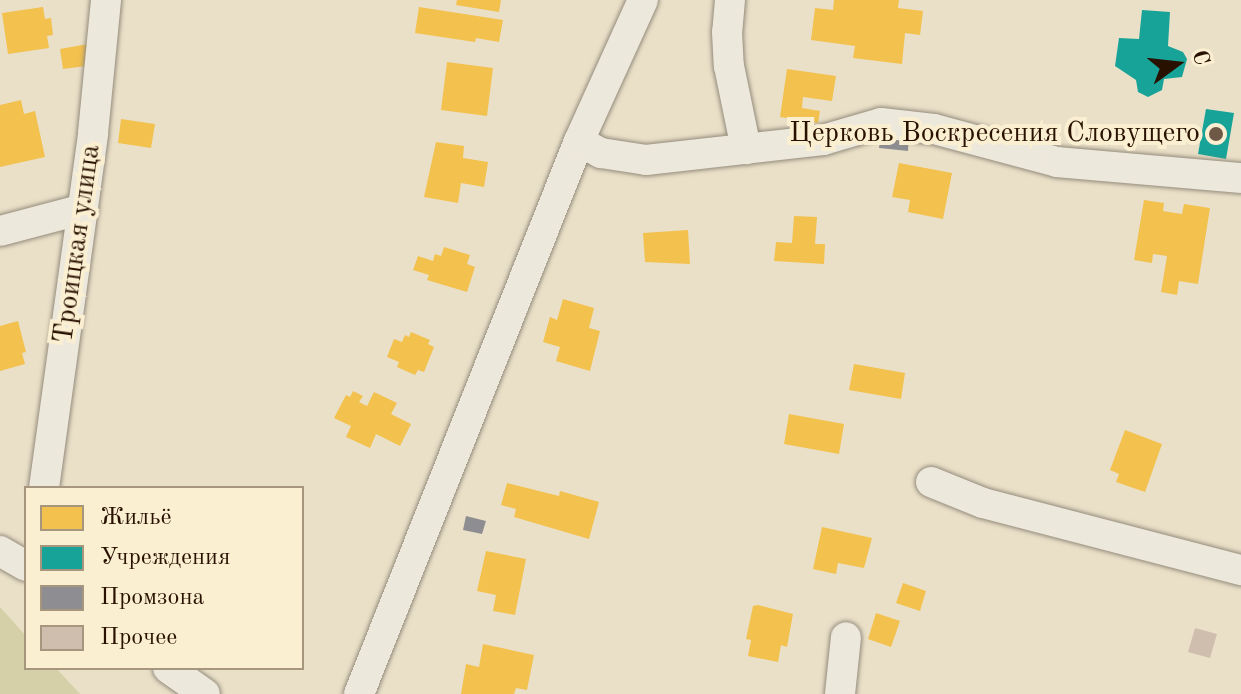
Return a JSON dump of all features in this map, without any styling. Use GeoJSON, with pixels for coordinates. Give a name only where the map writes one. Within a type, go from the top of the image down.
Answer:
{"type":"FeatureCollection","features":[{"type":"Feature","properties":{"kind":"street","name":"Троицкая улица"},"geometry":{"type":"LineString","coordinates":[[44,486],[83,209],[106,0]]}},
{"type":"Feature","properties":{"kind":"street"},"geometry":{"type":"LineString","coordinates":[[359,694],[579,141],[643,0]]}},
{"type":"Feature","properties":{"kind":"street"},"geometry":{"type":"LineString","coordinates":[[730,0],[729,66],[746,149]]}},
{"type":"Feature","properties":{"kind":"street"},"geometry":{"type":"LineString","coordinates":[[579,141],[601,153],[646,160],[823,140],[881,123],[934,129],[1057,162],[1241,178]]}},
{"type":"Feature","properties":{"kind":"street"},"geometry":{"type":"LineString","coordinates":[[0,231],[83,209]]}},
{"type":"Feature","properties":{"kind":"street"},"geometry":{"type":"LineString","coordinates":[[931,482],[983,503],[1241,570]]}},
{"type":"Feature","properties":{"kind":"street"},"geometry":{"type":"LineString","coordinates":[[840,694],[846,637]]}},
{"type":"Feature","properties":{"kind":"street"},"geometry":{"type":"LineString","coordinates":[[171,670],[205,694]]}},
{"type":"Feature","properties":{"kind":"shaded area"},"geometry":{"type":"Polygon","coordinates":[[[0,607],[24,634],[24,670],[58,670],[80,694],[0,694],[0,607]]]}},
{"type":"Feature","properties":{"kind":"building: Жильё"},"geometry":{"type":"Polygon","coordinates":[[[457,0],[501,0],[499,12],[456,5],[457,0]]]}},
{"type":"Feature","properties":{"kind":"building: Жильё"},"geometry":{"type":"Polygon","coordinates":[[[834,0],[899,0],[898,8],[923,11],[920,35],[905,33],[902,64],[853,58],[855,46],[811,40],[815,8],[833,10],[834,0]]]}},
{"type":"Feature","properties":{"kind":"building: Жильё"},"geometry":{"type":"Polygon","coordinates":[[[43,7],[45,19],[51,18],[53,35],[47,36],[49,48],[8,54],[2,13],[43,7]]]}},
{"type":"Feature","properties":{"kind":"building: Жильё"},"geometry":{"type":"Polygon","coordinates":[[[419,7],[503,20],[499,42],[476,38],[475,42],[415,33],[419,7]]]}},
{"type":"Feature","properties":{"kind":"building: Жильё"},"geometry":{"type":"Polygon","coordinates":[[[88,44],[86,66],[63,69],[60,49],[88,44]]]}},
{"type":"Feature","properties":{"kind":"building: Жильё"},"geometry":{"type":"Polygon","coordinates":[[[447,62],[493,68],[487,116],[441,110],[447,62]]]}},
{"type":"Feature","properties":{"kind":"building: Жильё"},"geometry":{"type":"Polygon","coordinates":[[[787,69],[836,76],[832,101],[803,97],[802,108],[820,111],[818,123],[780,117],[787,69]]]}},
{"type":"Feature","properties":{"kind":"building: Жильё"},"geometry":{"type":"Polygon","coordinates":[[[21,100],[24,114],[35,111],[45,157],[0,167],[0,105],[21,100]]]}},
{"type":"Feature","properties":{"kind":"building: Жильё"},"geometry":{"type":"Polygon","coordinates":[[[121,119],[155,124],[151,148],[118,143],[121,119]]]}},
{"type":"Feature","properties":{"kind":"building: Жильё"},"geometry":{"type":"Polygon","coordinates":[[[436,142],[464,146],[463,158],[488,162],[484,187],[461,183],[458,203],[424,197],[436,142]]]}},
{"type":"Feature","properties":{"kind":"building: Жильё"},"geometry":{"type":"Polygon","coordinates":[[[899,163],[952,173],[943,219],[908,212],[910,200],[892,197],[899,163]]]}},
{"type":"Feature","properties":{"kind":"building: Жильё"},"geometry":{"type":"Polygon","coordinates":[[[1144,200],[1164,203],[1163,211],[1182,214],[1184,204],[1210,208],[1198,284],[1179,281],[1177,295],[1161,292],[1167,256],[1153,254],[1152,263],[1134,260],[1144,200]]]}},
{"type":"Feature","properties":{"kind":"building: Жильё"},"geometry":{"type":"Polygon","coordinates":[[[794,216],[817,217],[815,244],[825,244],[824,264],[774,261],[776,242],[792,243],[794,216]]]}},
{"type":"Feature","properties":{"kind":"building: Жильё"},"geometry":{"type":"Polygon","coordinates":[[[688,230],[690,264],[645,262],[643,233],[688,230]]]}},
{"type":"Feature","properties":{"kind":"building: Жильё"},"geometry":{"type":"Polygon","coordinates":[[[444,247],[470,255],[467,264],[475,267],[467,292],[427,280],[429,275],[413,270],[418,256],[433,261],[435,254],[441,256],[444,247]]]}},
{"type":"Feature","properties":{"kind":"building: Жильё"},"geometry":{"type":"Polygon","coordinates":[[[563,299],[594,308],[589,328],[600,331],[590,371],[556,361],[560,347],[543,342],[550,317],[557,320],[563,299]]]}},
{"type":"Feature","properties":{"kind":"building: Жильё"},"geometry":{"type":"Polygon","coordinates":[[[18,321],[26,352],[22,353],[25,364],[0,371],[0,326],[18,321]]]}},
{"type":"Feature","properties":{"kind":"building: Жильё"},"geometry":{"type":"Polygon","coordinates":[[[411,332],[430,340],[428,344],[434,347],[424,372],[418,370],[415,375],[397,367],[399,362],[387,357],[394,339],[402,342],[405,335],[409,337],[411,332]]]}},
{"type":"Feature","properties":{"kind":"building: Жильё"},"geometry":{"type":"Polygon","coordinates":[[[854,364],[905,373],[901,399],[849,390],[854,364]]]}},
{"type":"Feature","properties":{"kind":"building: Жильё"},"geometry":{"type":"Polygon","coordinates":[[[353,391],[363,396],[359,402],[367,406],[374,392],[397,403],[391,414],[411,424],[400,446],[376,434],[370,448],[346,437],[351,426],[334,418],[346,395],[350,397],[353,391]]]}},
{"type":"Feature","properties":{"kind":"building: Жильё"},"geometry":{"type":"Polygon","coordinates":[[[789,414],[844,424],[839,454],[784,444],[789,414]]]}},
{"type":"Feature","properties":{"kind":"building: Жильё"},"geometry":{"type":"Polygon","coordinates":[[[1125,430],[1162,444],[1145,492],[1116,482],[1119,474],[1110,470],[1125,430]]]}},
{"type":"Feature","properties":{"kind":"building: Жильё"},"geometry":{"type":"Polygon","coordinates":[[[507,483],[559,496],[560,491],[599,502],[589,539],[514,517],[516,509],[501,505],[507,483]]]}},
{"type":"Feature","properties":{"kind":"building: Жильё"},"geometry":{"type":"Polygon","coordinates":[[[822,527],[872,538],[864,568],[838,563],[836,574],[813,569],[822,527]]]}},
{"type":"Feature","properties":{"kind":"building: Жильё"},"geometry":{"type":"Polygon","coordinates":[[[486,551],[526,559],[515,615],[493,611],[496,595],[477,591],[486,551]]]}},
{"type":"Feature","properties":{"kind":"building: Жильё"},"geometry":{"type":"Polygon","coordinates":[[[903,583],[926,591],[920,611],[896,603],[903,583]]]}},
{"type":"Feature","properties":{"kind":"building: Жильё"},"geometry":{"type":"Polygon","coordinates":[[[753,606],[793,614],[787,647],[781,645],[778,662],[748,656],[751,640],[746,639],[753,606]]]}},
{"type":"Feature","properties":{"kind":"building: Жильё"},"geometry":{"type":"Polygon","coordinates":[[[876,613],[900,621],[891,647],[868,639],[876,613]]]}},
{"type":"Feature","properties":{"kind":"building: Жильё"},"geometry":{"type":"Polygon","coordinates":[[[483,644],[534,655],[527,690],[516,688],[514,694],[461,694],[466,664],[479,667],[483,644]]]}},
{"type":"Feature","properties":{"kind":"building: Учреждения"},"geometry":{"type":"Polygon","coordinates":[[[1142,10],[1170,12],[1168,46],[1183,52],[1187,59],[1182,77],[1164,79],[1162,90],[1148,97],[1138,92],[1136,80],[1115,66],[1119,38],[1139,39],[1142,10]]]}},
{"type":"Feature","properties":{"kind":"building: Учреждения","name":"Церковь Воскресения Словущего"},"geometry":{"type":"Polygon","coordinates":[[[1206,109],[1234,113],[1226,159],[1198,154],[1206,109]]]}},
{"type":"Feature","properties":{"kind":"building: Промзона"},"geometry":{"type":"Polygon","coordinates":[[[881,130],[909,132],[908,151],[879,148],[881,130]]]}},
{"type":"Feature","properties":{"kind":"building: Промзона"},"geometry":{"type":"Polygon","coordinates":[[[466,516],[486,521],[482,534],[463,530],[466,516]]]}},
{"type":"Feature","properties":{"kind":"building: Прочее"},"geometry":{"type":"Polygon","coordinates":[[[1195,628],[1217,634],[1210,658],[1188,652],[1195,628]]]}},
{"type":"Feature","properties":{"kind":"place","name":"Церковь Воскресения Словущего"},"geometry":{"type":"Point","coordinates":[1216,134]}}]}
